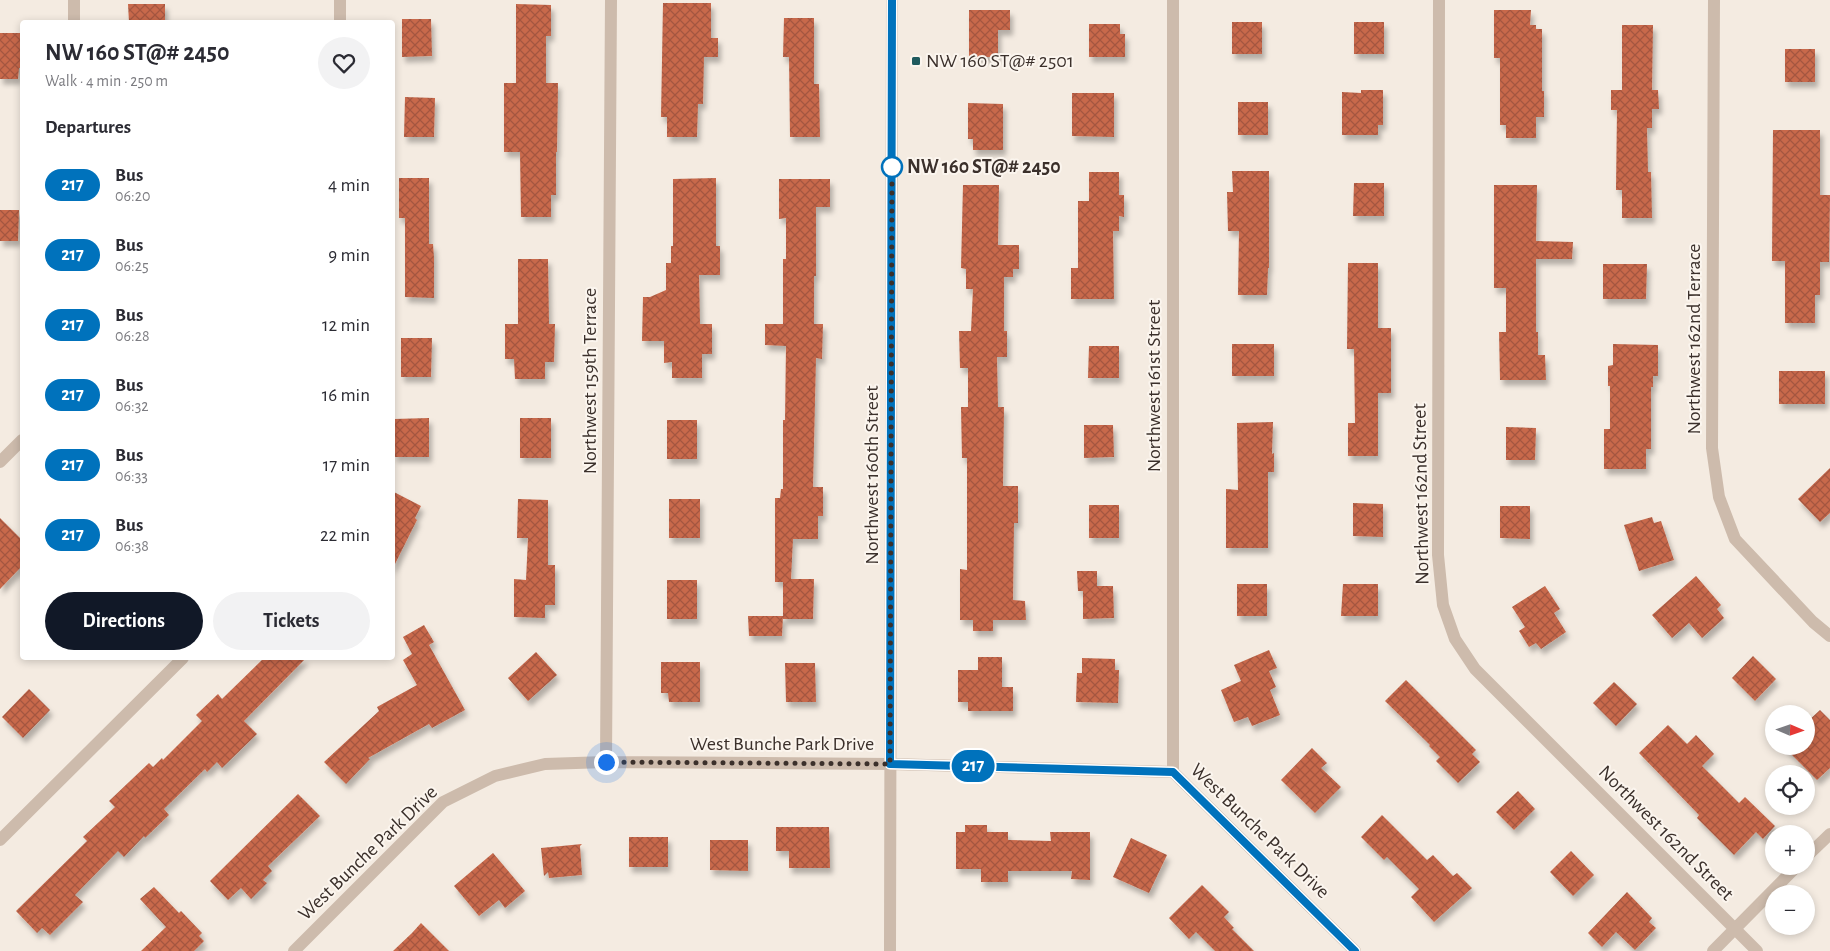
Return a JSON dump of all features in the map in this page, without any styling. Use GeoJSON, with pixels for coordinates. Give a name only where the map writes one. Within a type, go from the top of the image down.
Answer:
{"type":"FeatureCollection","features":[{"type":"Feature","properties":{"kind":"street"},"geometry":{"type":"LineString","coordinates":[[74,0],[74,20]]}},
{"type":"Feature","properties":{"kind":"street"},"geometry":{"type":"LineString","coordinates":[[340,0],[340,20]]}},
{"type":"Feature","properties":{"kind":"street","name":"Northwest 159th Terrace"},"geometry":{"type":"LineString","coordinates":[[606,762],[611,0]]}},
{"type":"Feature","properties":{"kind":"street","name":"Northwest 160th Street"},"geometry":{"type":"LineString","coordinates":[[890,951],[892,0]]}},
{"type":"Feature","properties":{"kind":"street","name":"Northwest 161st Street"},"geometry":{"type":"LineString","coordinates":[[1173,0],[1173,772]]}},
{"type":"Feature","properties":{"kind":"street","name":"Northwest 162nd Street"},"geometry":{"type":"LineString","coordinates":[[1440,0],[1438,555],[1442,605],[1454,640],[1475,669],[1757,951]]}},
{"type":"Feature","properties":{"kind":"street","name":"Northwest 162nd Terrace"},"geometry":{"type":"LineString","coordinates":[[1714,0],[1712,448],[1719,497],[1735,539],[1813,622],[1830,636]]}},
{"type":"Feature","properties":{"kind":"street"},"geometry":{"type":"LineString","coordinates":[[0,462],[20,442]]}},
{"type":"Feature","properties":{"kind":"street"},"geometry":{"type":"LineString","coordinates":[[0,840],[181,660]]}},
{"type":"Feature","properties":{"kind":"street","name":"West Bunche Park Drive"},"geometry":{"type":"LineString","coordinates":[[294,951],[443,802],[495,776],[545,764],[606,762],[890,764],[1173,772],[1355,951]]}},
{"type":"Feature","properties":{"kind":"street"},"geometry":{"type":"LineString","coordinates":[[1815,848],[1830,834]]}},
{"type":"Feature","properties":{"kind":"street"},"geometry":{"type":"LineString","coordinates":[[1714,951],[1788,875]]}},
{"type":"Feature","properties":{"kind":"building"},"geometry":{"type":"Polygon","coordinates":[[[663,3],[711,3],[711,38],[718,38],[718,57],[704,57],[703,104],[698,104],[697,137],[667,137],[667,117],[661,117],[663,3]]]}},
{"type":"Feature","properties":{"kind":"building"},"geometry":{"type":"Polygon","coordinates":[[[128,4],[165,4],[165,20],[129,20],[128,4]]]}},
{"type":"Feature","properties":{"kind":"building"},"geometry":{"type":"Polygon","coordinates":[[[516,4],[551,5],[551,36],[546,36],[546,83],[558,83],[556,195],[551,195],[551,217],[521,217],[520,152],[504,152],[504,83],[516,83],[516,4]]]}},
{"type":"Feature","properties":{"kind":"building"},"geometry":{"type":"Polygon","coordinates":[[[969,10],[1010,10],[1010,30],[998,30],[998,57],[969,57],[969,10]]]}},
{"type":"Feature","properties":{"kind":"building"},"geometry":{"type":"Polygon","coordinates":[[[1494,10],[1531,10],[1530,25],[1536,25],[1536,29],[1542,29],[1544,117],[1536,117],[1536,138],[1506,138],[1506,125],[1500,125],[1500,58],[1494,58],[1494,10]]]}},
{"type":"Feature","properties":{"kind":"building"},"geometry":{"type":"Polygon","coordinates":[[[784,18],[814,18],[814,84],[819,84],[820,137],[790,137],[789,57],[783,57],[784,18]]]}},
{"type":"Feature","properties":{"kind":"building"},"geometry":{"type":"Polygon","coordinates":[[[402,19],[431,19],[432,56],[402,57],[402,19]]]}},
{"type":"Feature","properties":{"kind":"building"},"geometry":{"type":"Polygon","coordinates":[[[1232,22],[1262,22],[1262,54],[1232,54],[1232,22]]]}},
{"type":"Feature","properties":{"kind":"building"},"geometry":{"type":"Polygon","coordinates":[[[1354,22],[1384,22],[1384,54],[1354,54],[1354,22]]]}},
{"type":"Feature","properties":{"kind":"building"},"geometry":{"type":"Polygon","coordinates":[[[1089,24],[1120,24],[1120,34],[1125,34],[1125,57],[1089,57],[1089,24]]]}},
{"type":"Feature","properties":{"kind":"building"},"geometry":{"type":"Polygon","coordinates":[[[1622,25],[1653,25],[1652,90],[1658,90],[1659,109],[1652,109],[1652,128],[1647,128],[1648,172],[1651,172],[1652,218],[1622,218],[1622,190],[1616,190],[1617,110],[1611,110],[1611,90],[1622,90],[1622,25]]]}},
{"type":"Feature","properties":{"kind":"building"},"geometry":{"type":"Polygon","coordinates":[[[0,33],[20,33],[20,68],[18,79],[0,79],[0,33]]]}},
{"type":"Feature","properties":{"kind":"building"},"geometry":{"type":"Polygon","coordinates":[[[1785,49],[1815,49],[1815,82],[1785,82],[1785,49]]]}},
{"type":"Feature","properties":{"kind":"building"},"geometry":{"type":"Polygon","coordinates":[[[1361,90],[1383,90],[1383,125],[1378,125],[1378,135],[1342,135],[1342,92],[1361,93],[1361,90]]]}},
{"type":"Feature","properties":{"kind":"building"},"geometry":{"type":"Polygon","coordinates":[[[1072,93],[1114,93],[1114,137],[1072,136],[1072,93]]]}},
{"type":"Feature","properties":{"kind":"building"},"geometry":{"type":"Polygon","coordinates":[[[405,97],[435,98],[434,137],[404,137],[405,97]]]}},
{"type":"Feature","properties":{"kind":"building"},"geometry":{"type":"Polygon","coordinates":[[[1238,102],[1268,102],[1268,135],[1238,135],[1238,102]]]}},
{"type":"Feature","properties":{"kind":"building"},"geometry":{"type":"Polygon","coordinates":[[[968,103],[1003,104],[1003,150],[973,150],[973,139],[968,139],[968,103]]]}},
{"type":"Feature","properties":{"kind":"building"},"geometry":{"type":"Polygon","coordinates":[[[1773,130],[1820,130],[1820,195],[1830,195],[1829,262],[1820,262],[1820,295],[1815,295],[1815,323],[1785,323],[1785,261],[1772,261],[1773,130]]]}},
{"type":"Feature","properties":{"kind":"building"},"geometry":{"type":"Polygon","coordinates":[[[1232,171],[1269,171],[1269,268],[1267,295],[1238,295],[1239,231],[1228,231],[1227,192],[1233,192],[1232,171]]]}},
{"type":"Feature","properties":{"kind":"building"},"geometry":{"type":"Polygon","coordinates":[[[1089,172],[1119,172],[1119,195],[1124,195],[1124,217],[1119,216],[1119,231],[1113,231],[1114,299],[1071,299],[1071,268],[1078,268],[1078,201],[1089,201],[1089,172]]]}},
{"type":"Feature","properties":{"kind":"building"},"geometry":{"type":"Polygon","coordinates":[[[399,178],[429,178],[429,244],[433,244],[434,298],[405,297],[405,218],[399,218],[399,178]]]}},
{"type":"Feature","properties":{"kind":"building"},"geometry":{"type":"Polygon","coordinates":[[[716,178],[716,246],[720,246],[720,275],[699,275],[700,324],[712,324],[712,354],[702,354],[702,378],[672,378],[672,362],[664,363],[664,341],[642,341],[643,297],[650,297],[666,290],[666,263],[671,263],[671,246],[673,246],[673,179],[716,178]]]}},
{"type":"Feature","properties":{"kind":"building"},"geometry":{"type":"Polygon","coordinates":[[[779,179],[830,179],[830,207],[816,207],[816,276],[814,276],[814,324],[823,324],[822,359],[816,358],[813,487],[823,487],[823,516],[818,516],[818,539],[793,539],[791,579],[814,579],[813,619],[783,619],[783,582],[775,582],[775,498],[780,498],[781,489],[783,489],[786,346],[765,345],[765,324],[783,324],[783,259],[786,259],[786,218],[779,219],[779,179]]]}},
{"type":"Feature","properties":{"kind":"building"},"geometry":{"type":"Polygon","coordinates":[[[1354,183],[1384,183],[1384,216],[1353,216],[1354,183]]]}},
{"type":"Feature","properties":{"kind":"building"},"geometry":{"type":"Polygon","coordinates":[[[963,185],[999,185],[998,245],[1019,245],[1019,269],[1013,269],[1013,277],[1004,277],[1004,331],[1007,331],[1007,357],[997,357],[998,407],[1004,407],[1003,486],[1018,486],[1018,523],[1014,523],[1013,600],[1025,601],[1026,620],[993,620],[993,631],[973,631],[973,620],[960,620],[960,569],[967,570],[967,458],[962,458],[961,407],[968,407],[968,368],[960,368],[959,331],[971,331],[973,289],[966,289],[966,269],[961,268],[963,185]]]}},
{"type":"Feature","properties":{"kind":"building"},"geometry":{"type":"Polygon","coordinates":[[[1494,185],[1537,185],[1536,241],[1573,242],[1572,259],[1536,259],[1536,332],[1538,332],[1538,355],[1545,355],[1546,380],[1500,380],[1499,332],[1506,332],[1506,288],[1494,288],[1494,185]]]}},
{"type":"Feature","properties":{"kind":"building"},"geometry":{"type":"Polygon","coordinates":[[[0,210],[19,210],[18,241],[0,241],[0,210]]]}},
{"type":"Feature","properties":{"kind":"building"},"geometry":{"type":"Polygon","coordinates":[[[518,259],[548,259],[549,324],[555,324],[554,362],[545,362],[545,379],[515,379],[514,359],[505,359],[505,324],[518,324],[518,259]]]}},
{"type":"Feature","properties":{"kind":"building"},"geometry":{"type":"Polygon","coordinates":[[[1348,263],[1378,263],[1378,328],[1391,328],[1391,393],[1378,393],[1378,456],[1348,456],[1348,423],[1355,423],[1354,349],[1347,349],[1348,263]]]}},
{"type":"Feature","properties":{"kind":"building"},"geometry":{"type":"Polygon","coordinates":[[[1603,264],[1647,264],[1646,299],[1603,299],[1603,264]]]}},
{"type":"Feature","properties":{"kind":"building"},"geometry":{"type":"Polygon","coordinates":[[[401,338],[432,338],[431,377],[401,377],[401,338]]]}},
{"type":"Feature","properties":{"kind":"building"},"geometry":{"type":"Polygon","coordinates":[[[1232,344],[1274,344],[1274,376],[1232,376],[1232,344]]]}},
{"type":"Feature","properties":{"kind":"building"},"geometry":{"type":"Polygon","coordinates":[[[1613,344],[1658,345],[1658,376],[1653,376],[1653,387],[1651,387],[1651,449],[1646,449],[1646,469],[1604,469],[1604,429],[1610,429],[1608,366],[1613,365],[1613,344]]]}},
{"type":"Feature","properties":{"kind":"building"},"geometry":{"type":"Polygon","coordinates":[[[1089,346],[1119,346],[1119,378],[1088,378],[1089,346]]]}},
{"type":"Feature","properties":{"kind":"building"},"geometry":{"type":"Polygon","coordinates":[[[1779,371],[1825,371],[1825,404],[1779,404],[1779,371]]]}},
{"type":"Feature","properties":{"kind":"building"},"geometry":{"type":"Polygon","coordinates":[[[429,418],[429,457],[395,457],[395,419],[429,418]]]}},
{"type":"Feature","properties":{"kind":"building"},"geometry":{"type":"Polygon","coordinates":[[[520,418],[551,418],[551,458],[520,458],[520,418]]]}},
{"type":"Feature","properties":{"kind":"building"},"geometry":{"type":"Polygon","coordinates":[[[667,420],[697,420],[697,459],[667,459],[667,420]]]}},
{"type":"Feature","properties":{"kind":"building"},"geometry":{"type":"Polygon","coordinates":[[[1273,422],[1272,454],[1274,453],[1274,472],[1268,472],[1268,548],[1226,548],[1226,489],[1238,490],[1237,423],[1273,422]]]}},
{"type":"Feature","properties":{"kind":"building"},"geometry":{"type":"Polygon","coordinates":[[[1084,425],[1113,425],[1114,457],[1084,458],[1084,425]]]}},
{"type":"Feature","properties":{"kind":"building"},"geometry":{"type":"Polygon","coordinates":[[[1506,427],[1536,428],[1535,460],[1506,460],[1506,427]]]}},
{"type":"Feature","properties":{"kind":"building"},"geometry":{"type":"Polygon","coordinates":[[[1830,468],[1830,513],[1820,522],[1798,499],[1830,468]]]}},
{"type":"Feature","properties":{"kind":"building"},"geometry":{"type":"Polygon","coordinates":[[[395,493],[421,506],[415,518],[417,520],[395,564],[395,493]]]}},
{"type":"Feature","properties":{"kind":"building"},"geometry":{"type":"Polygon","coordinates":[[[518,499],[548,500],[548,565],[555,565],[555,605],[545,605],[545,618],[514,617],[514,579],[526,580],[528,538],[517,538],[518,499]]]}},
{"type":"Feature","properties":{"kind":"building"},"geometry":{"type":"Polygon","coordinates":[[[669,499],[700,499],[700,538],[669,538],[669,499]]]}},
{"type":"Feature","properties":{"kind":"building"},"geometry":{"type":"Polygon","coordinates":[[[1353,503],[1383,504],[1383,537],[1353,536],[1353,503]]]}},
{"type":"Feature","properties":{"kind":"building"},"geometry":{"type":"Polygon","coordinates":[[[1089,505],[1119,505],[1119,538],[1089,538],[1089,505]]]}},
{"type":"Feature","properties":{"kind":"building"},"geometry":{"type":"Polygon","coordinates":[[[1500,506],[1530,506],[1530,539],[1500,538],[1500,506]]]}},
{"type":"Feature","properties":{"kind":"building"},"geometry":{"type":"Polygon","coordinates":[[[1652,517],[1654,523],[1661,521],[1674,560],[1639,571],[1624,525],[1652,517]]]}},
{"type":"Feature","properties":{"kind":"building"},"geometry":{"type":"Polygon","coordinates":[[[0,518],[20,538],[20,568],[0,589],[0,518]]]}},
{"type":"Feature","properties":{"kind":"building"},"geometry":{"type":"Polygon","coordinates":[[[1077,571],[1097,571],[1097,586],[1113,586],[1114,618],[1083,619],[1083,591],[1078,591],[1077,571]]]}},
{"type":"Feature","properties":{"kind":"building"},"geometry":{"type":"Polygon","coordinates":[[[1696,576],[1721,605],[1717,609],[1724,618],[1702,638],[1689,623],[1672,638],[1652,615],[1696,576]]]}},
{"type":"Feature","properties":{"kind":"building"},"geometry":{"type":"Polygon","coordinates":[[[667,580],[697,580],[697,619],[667,619],[667,580]]]}},
{"type":"Feature","properties":{"kind":"building"},"geometry":{"type":"Polygon","coordinates":[[[1237,584],[1267,584],[1267,616],[1237,616],[1237,584]]]}},
{"type":"Feature","properties":{"kind":"building"},"geometry":{"type":"Polygon","coordinates":[[[1343,584],[1378,584],[1378,616],[1341,616],[1343,584]]]}},
{"type":"Feature","properties":{"kind":"building"},"geometry":{"type":"Polygon","coordinates":[[[1545,586],[1560,609],[1554,613],[1566,632],[1541,649],[1536,643],[1529,647],[1519,631],[1525,627],[1512,607],[1545,586]]]}},
{"type":"Feature","properties":{"kind":"building"},"geometry":{"type":"Polygon","coordinates":[[[748,616],[783,616],[782,636],[749,636],[748,616]]]}},
{"type":"Feature","properties":{"kind":"building"},"geometry":{"type":"Polygon","coordinates":[[[424,625],[434,642],[429,645],[465,710],[432,728],[429,724],[368,758],[370,759],[346,784],[324,762],[379,711],[377,707],[417,685],[403,660],[412,654],[403,637],[424,625]]]}},
{"type":"Feature","properties":{"kind":"building"},"geometry":{"type":"Polygon","coordinates":[[[1269,650],[1277,668],[1269,671],[1276,687],[1270,690],[1280,715],[1252,726],[1248,717],[1234,722],[1221,690],[1241,681],[1234,665],[1269,650]]]}},
{"type":"Feature","properties":{"kind":"building"},"geometry":{"type":"Polygon","coordinates":[[[536,652],[557,675],[528,701],[508,678],[536,652]]]}},
{"type":"Feature","properties":{"kind":"building"},"geometry":{"type":"Polygon","coordinates":[[[1753,656],[1776,679],[1755,701],[1732,678],[1753,656]]]}},
{"type":"Feature","properties":{"kind":"building"},"geometry":{"type":"Polygon","coordinates":[[[978,657],[1002,657],[1002,687],[1013,687],[1013,711],[968,711],[968,702],[958,702],[958,670],[978,670],[978,657]]]}},
{"type":"Feature","properties":{"kind":"building"},"geometry":{"type":"Polygon","coordinates":[[[1082,658],[1115,659],[1115,670],[1119,670],[1118,703],[1076,702],[1077,673],[1082,673],[1082,658]]]}},
{"type":"Feature","properties":{"kind":"building"},"geometry":{"type":"Polygon","coordinates":[[[262,660],[304,660],[244,721],[257,734],[222,768],[217,762],[207,772],[205,769],[164,809],[169,815],[145,838],[144,836],[124,857],[118,851],[75,895],[83,902],[50,935],[42,928],[37,933],[16,911],[87,841],[83,837],[115,807],[109,801],[149,763],[153,767],[162,758],[163,760],[202,721],[196,715],[218,694],[222,699],[262,660]]]}},
{"type":"Feature","properties":{"kind":"building"},"geometry":{"type":"Polygon","coordinates":[[[661,662],[700,662],[700,702],[669,702],[668,693],[661,693],[661,662]]]}},
{"type":"Feature","properties":{"kind":"building"},"geometry":{"type":"Polygon","coordinates":[[[785,663],[815,663],[816,702],[786,702],[785,663]]]}},
{"type":"Feature","properties":{"kind":"building"},"geometry":{"type":"Polygon","coordinates":[[[1406,680],[1476,750],[1472,754],[1480,762],[1458,783],[1436,761],[1440,757],[1430,745],[1385,701],[1406,680]]]}},
{"type":"Feature","properties":{"kind":"building"},"geometry":{"type":"Polygon","coordinates":[[[1614,682],[1637,704],[1616,726],[1593,703],[1614,682]]]}},
{"type":"Feature","properties":{"kind":"building"},"geometry":{"type":"Polygon","coordinates":[[[29,689],[50,710],[23,738],[2,717],[29,689]]]}},
{"type":"Feature","properties":{"kind":"building"},"geometry":{"type":"Polygon","coordinates":[[[1820,710],[1830,720],[1830,768],[1817,780],[1815,778],[1815,765],[1802,765],[1792,755],[1815,755],[1815,715],[1820,710]]]}},
{"type":"Feature","properties":{"kind":"building"},"geometry":{"type":"Polygon","coordinates":[[[1668,725],[1687,744],[1696,735],[1714,754],[1702,766],[1739,803],[1745,797],[1774,825],[1765,825],[1765,837],[1763,839],[1756,832],[1734,855],[1697,818],[1699,815],[1639,753],[1668,725]]]}},
{"type":"Feature","properties":{"kind":"building"},"geometry":{"type":"Polygon","coordinates":[[[1312,748],[1327,763],[1321,768],[1341,787],[1315,813],[1281,780],[1312,748]]]}},
{"type":"Feature","properties":{"kind":"building"},"geometry":{"type":"Polygon","coordinates":[[[1518,791],[1535,809],[1514,830],[1496,812],[1518,791]]]}},
{"type":"Feature","properties":{"kind":"building"},"geometry":{"type":"Polygon","coordinates":[[[298,794],[320,816],[268,866],[272,871],[263,880],[267,883],[251,899],[241,888],[228,900],[210,881],[298,794]]]}},
{"type":"Feature","properties":{"kind":"building"},"geometry":{"type":"Polygon","coordinates":[[[1382,815],[1427,860],[1433,855],[1453,876],[1457,873],[1472,888],[1434,922],[1411,897],[1419,889],[1387,857],[1384,860],[1361,837],[1382,815]]]}},
{"type":"Feature","properties":{"kind":"building"},"geometry":{"type":"Polygon","coordinates":[[[965,825],[987,825],[987,832],[1008,832],[1008,840],[1051,841],[1050,832],[1090,832],[1090,880],[1071,879],[1072,871],[1008,871],[1008,882],[981,882],[981,869],[956,869],[956,832],[965,832],[965,825]]]}},
{"type":"Feature","properties":{"kind":"building"},"geometry":{"type":"Polygon","coordinates":[[[776,827],[829,827],[830,868],[789,868],[789,851],[776,851],[776,827]]]}},
{"type":"Feature","properties":{"kind":"building"},"geometry":{"type":"Polygon","coordinates":[[[629,837],[668,837],[668,867],[629,867],[629,837]]]}},
{"type":"Feature","properties":{"kind":"building"},"geometry":{"type":"Polygon","coordinates":[[[1131,838],[1167,855],[1149,893],[1113,877],[1131,838]]]}},
{"type":"Feature","properties":{"kind":"building"},"geometry":{"type":"Polygon","coordinates":[[[710,840],[748,840],[748,871],[710,870],[710,840]]]}},
{"type":"Feature","properties":{"kind":"building"},"geometry":{"type":"Polygon","coordinates":[[[582,844],[580,846],[582,875],[549,878],[548,872],[544,876],[541,848],[582,844]]]}},
{"type":"Feature","properties":{"kind":"building"},"geometry":{"type":"Polygon","coordinates":[[[1571,851],[1594,875],[1573,896],[1550,872],[1571,851]]]}},
{"type":"Feature","properties":{"kind":"building"},"geometry":{"type":"Polygon","coordinates":[[[493,853],[525,891],[505,908],[499,900],[479,916],[454,886],[493,853]]]}},
{"type":"Feature","properties":{"kind":"building"},"geometry":{"type":"Polygon","coordinates":[[[1202,885],[1229,912],[1224,917],[1234,928],[1232,929],[1254,951],[1215,951],[1196,932],[1189,939],[1169,918],[1202,885]]]}},
{"type":"Feature","properties":{"kind":"building"},"geometry":{"type":"Polygon","coordinates":[[[154,887],[202,933],[199,936],[204,941],[194,951],[141,951],[166,927],[140,899],[154,887]]]}},
{"type":"Feature","properties":{"kind":"building"},"geometry":{"type":"Polygon","coordinates":[[[1627,892],[1652,918],[1649,922],[1656,928],[1635,950],[1616,932],[1602,947],[1588,933],[1627,892]]]}},
{"type":"Feature","properties":{"kind":"building"},"geometry":{"type":"Polygon","coordinates":[[[421,923],[449,951],[393,951],[412,933],[421,923]]]}},
{"type":"Feature","properties":{"kind":"bus line","name":"217"},"geometry":{"type":"LineString","coordinates":[[892,0],[890,764],[1173,772],[1355,951]]}},
{"type":"Feature","properties":{"kind":"place","name":"NW 160 ST@# 2501"},"geometry":{"type":"Point","coordinates":[916,61]}},
{"type":"Feature","properties":{"kind":"place","name":"NW 160 ST@# 2450"},"geometry":{"type":"Point","coordinates":[892,167]}},
{"type":"Feature","properties":{"kind":"route"},"geometry":{"type":"LineString","coordinates":[[606,762],[890,764],[892,167]]}}]}
